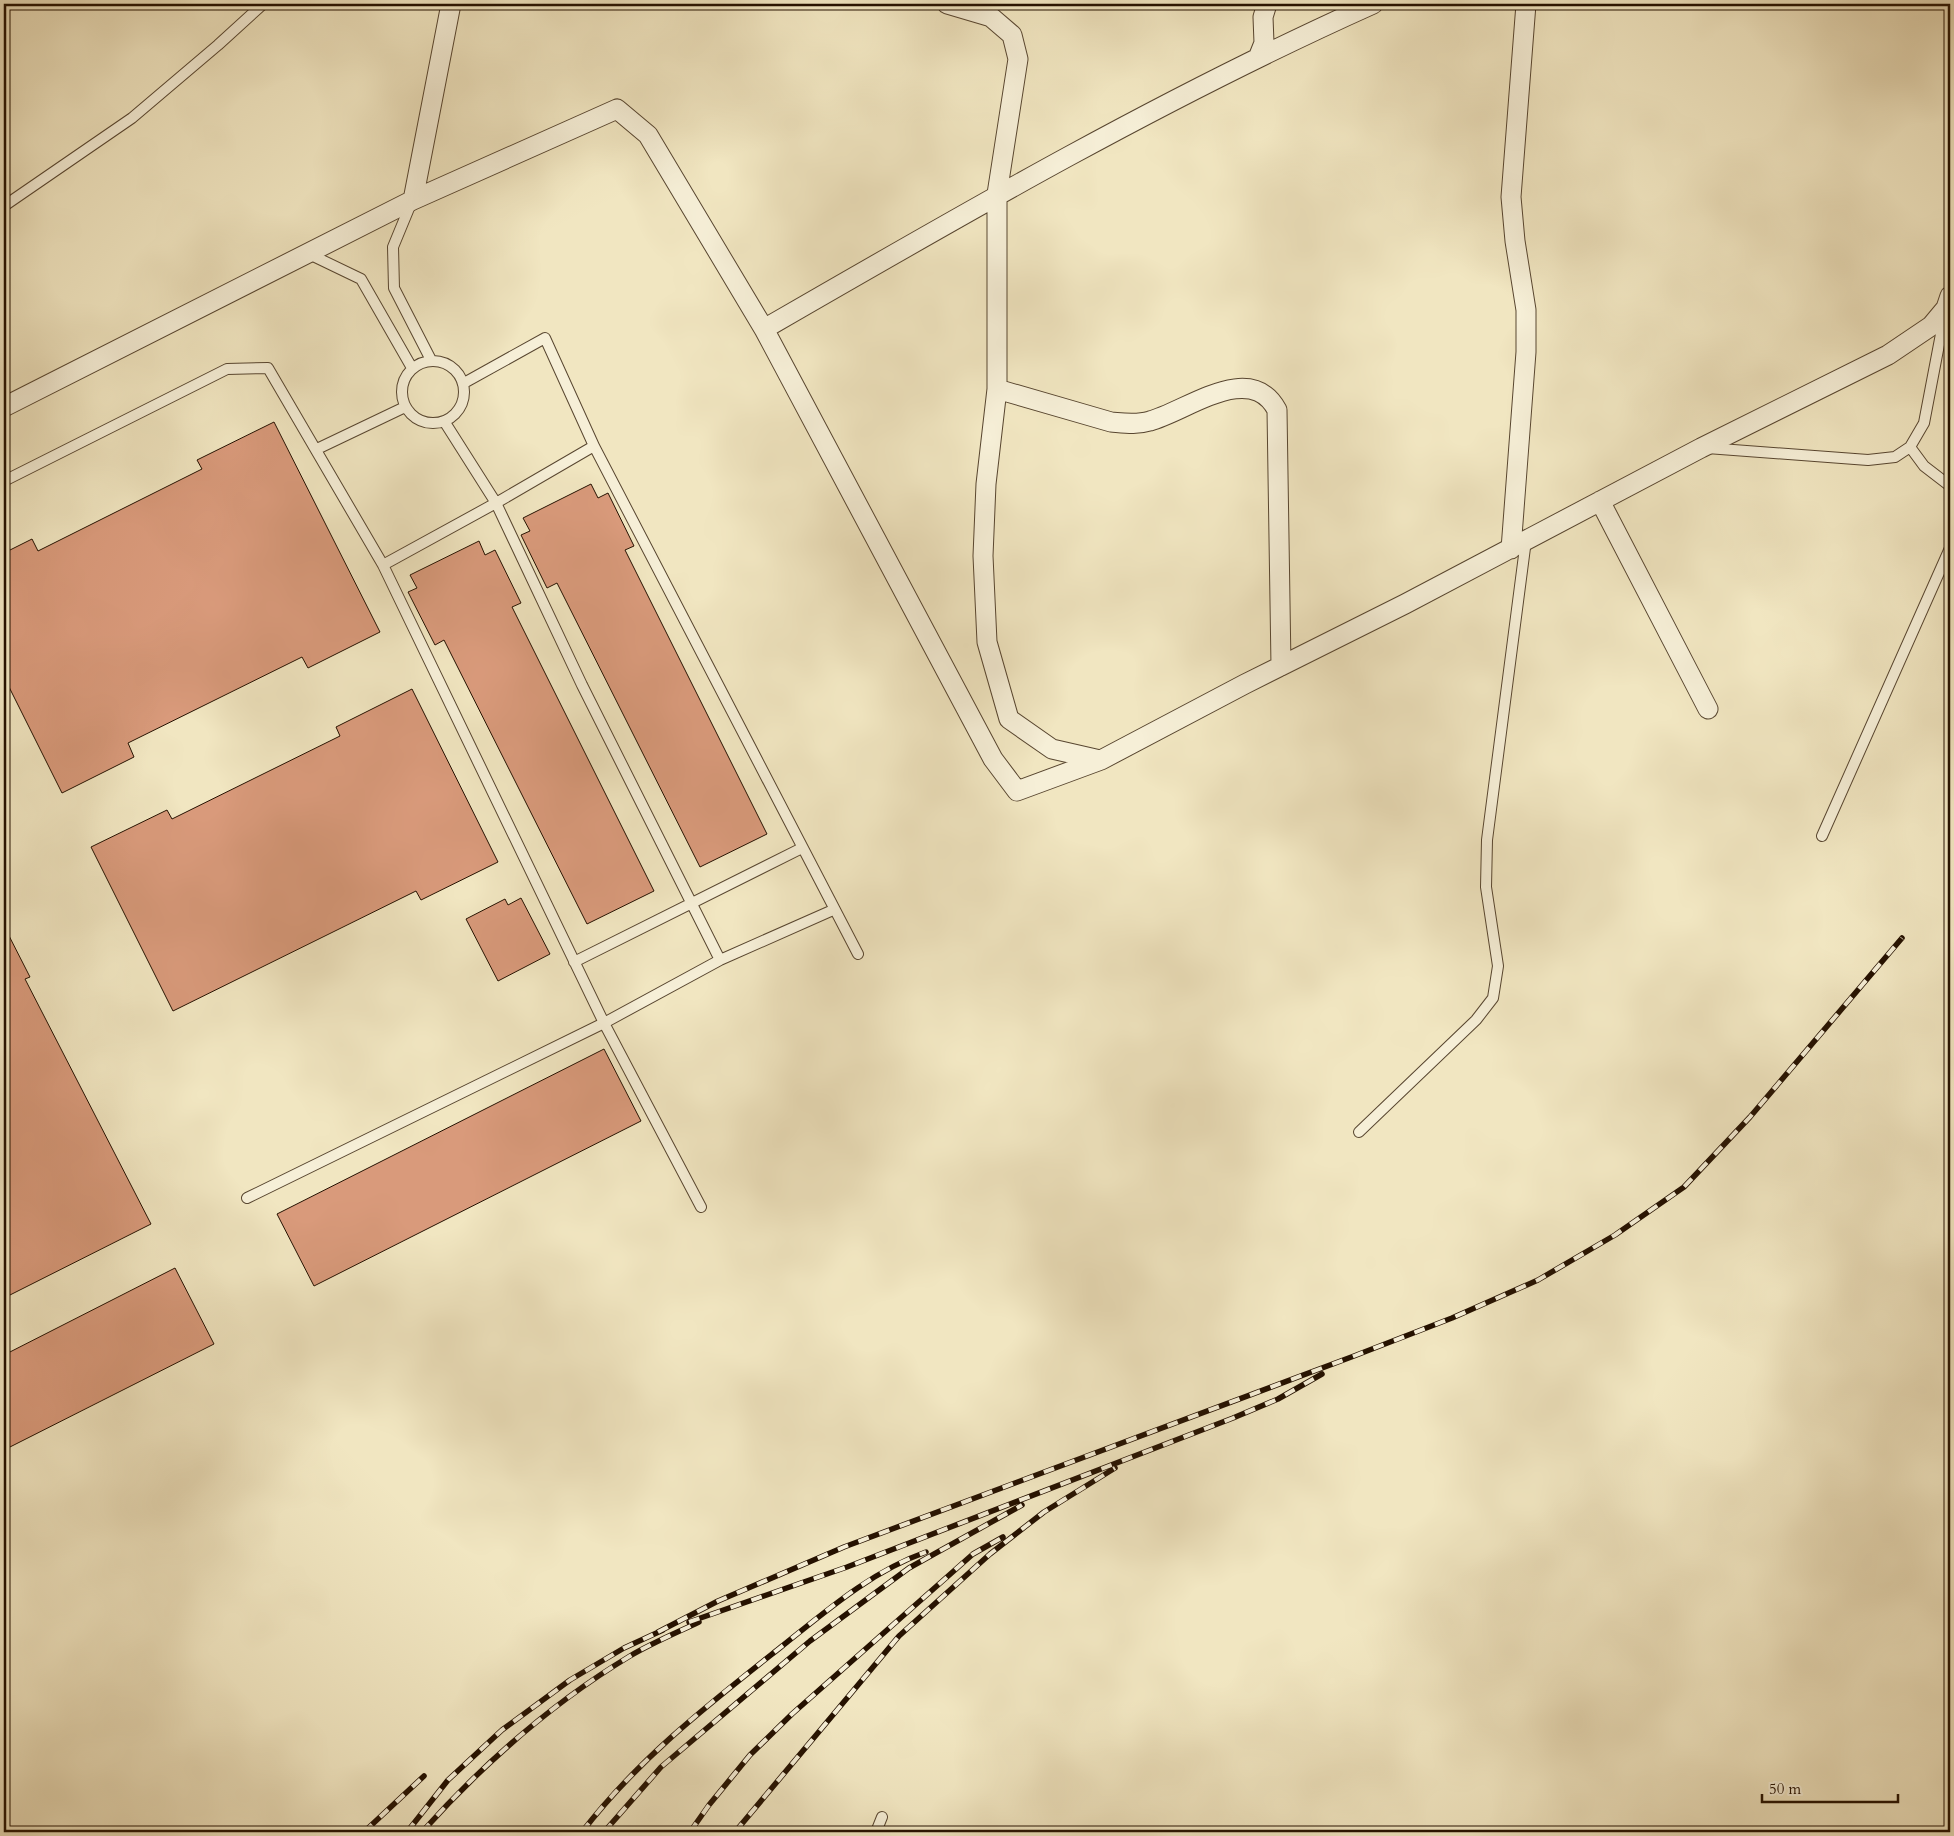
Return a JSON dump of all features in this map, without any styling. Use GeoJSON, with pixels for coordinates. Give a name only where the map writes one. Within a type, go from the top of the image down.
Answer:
{"type":"FeatureCollection","features":[{"type":"Feature","properties":{"kind":"street"},"geometry":{"type":"LineString","coordinates":[[413,200],[451,4]]}},
{"type":"Feature","properties":{"kind":"street"},"geometry":{"type":"LineString","coordinates":[[947,4],[991,17],[1012,35],[1018,59],[998,194],[997,389],[986,484],[983,556],[987,642],[1009,719],[1052,749],[1101,760]]}},
{"type":"Feature","properties":{"kind":"street"},"geometry":{"type":"LineString","coordinates":[[1258,58],[1264,42],[1264,16],[1267,4]]}},
{"type":"Feature","properties":{"kind":"street"},"geometry":{"type":"LineString","coordinates":[[764,329],[998,194],[1258,58],[1373,4]]}},
{"type":"Feature","properties":{"kind":"street"},"geometry":{"type":"LineString","coordinates":[[1518,544],[1526,310],[1515,241],[1511,197],[1526,4]]}},
{"type":"Feature","properties":{"kind":"street"},"geometry":{"type":"LineString","coordinates":[[4,407],[413,200],[617,109],[648,134],[764,329],[993,759],[1017,791],[1101,760],[1701,448],[1888,355],[1931,326],[1948,302]]}},
{"type":"Feature","properties":{"kind":"street"},"geometry":{"type":"LineString","coordinates":[[997,389],[1111,422],[1131,424],[1149,422],[1226,390],[1244,388],[1258,390],[1270,397],[1277,410],[1281,666]]}},
{"type":"Feature","properties":{"kind":"street"},"geometry":{"type":"LineString","coordinates":[[1600,501],[1708,709]]}},
{"type":"Feature","properties":{"kind":"lane"},"geometry":{"type":"LineString","coordinates":[[4,206],[132,118],[218,46],[263,4]]}},
{"type":"Feature","properties":{"kind":"lane"},"geometry":{"type":"LineString","coordinates":[[413,200],[393,247],[394,288],[431,360]]}},
{"type":"Feature","properties":{"kind":"lane"},"geometry":{"type":"LineString","coordinates":[[307,253],[361,279],[412,368]]}},
{"type":"Feature","properties":{"kind":"lane"},"geometry":{"type":"LineString","coordinates":[[1701,448],[1868,460],[1895,457],[1910,448],[1924,423],[1948,302]]}},
{"type":"Feature","properties":{"kind":"lane"},"geometry":{"type":"LineString","coordinates":[[464,384],[545,338],[594,446],[833,910],[858,954]]}},
{"type":"Feature","properties":{"kind":"lane"},"geometry":{"type":"LineString","coordinates":[[431,360],[452,366],[464,384],[461,406],[444,421],[422,421],[405,407],[401,386],[412,368],[431,360]]}},
{"type":"Feature","properties":{"kind":"lane"},"geometry":{"type":"LineString","coordinates":[[4,481],[227,369],[268,368],[383,565],[604,1023],[701,1207]]}},
{"type":"Feature","properties":{"kind":"lane"},"geometry":{"type":"LineString","coordinates":[[317,449],[405,407]]}},
{"type":"Feature","properties":{"kind":"lane"},"geometry":{"type":"LineString","coordinates":[[444,421],[496,503],[582,685],[720,960]]}},
{"type":"Feature","properties":{"kind":"lane"},"geometry":{"type":"LineString","coordinates":[[383,565],[496,503],[594,446]]}},
{"type":"Feature","properties":{"kind":"lane"},"geometry":{"type":"LineString","coordinates":[[1910,448],[1924,466],[1950,486]]}},
{"type":"Feature","properties":{"kind":"lane"},"geometry":{"type":"LineString","coordinates":[[1359,1132],[1476,1020],[1493,998],[1498,966],[1486,887],[1487,840],[1518,544]]}},
{"type":"Feature","properties":{"kind":"lane"},"geometry":{"type":"LineString","coordinates":[[1822,836],[1950,548]]}},
{"type":"Feature","properties":{"kind":"lane"},"geometry":{"type":"LineString","coordinates":[[574,962],[802,848]]}},
{"type":"Feature","properties":{"kind":"lane"},"geometry":{"type":"LineString","coordinates":[[247,1198],[604,1023],[720,960],[833,910]]}},
{"type":"Feature","properties":{"kind":"lane"},"geometry":{"type":"LineString","coordinates":[[876,1832],[882,1817]]}},
{"type":"Feature","properties":{"kind":"building"},"geometry":{"type":"Polygon","coordinates":[[[274,422],[380,632],[308,668],[302,657],[128,743],[134,757],[62,793],[4,677],[4,553],[32,539],[38,551],[202,469],[197,460],[274,422]]]}},
{"type":"Feature","properties":{"kind":"building"},"geometry":{"type":"Polygon","coordinates":[[[591,484],[598,498],[608,493],[634,546],[625,550],[767,834],[700,867],[557,583],[547,588],[521,535],[530,531],[523,518],[591,484]]]}},
{"type":"Feature","properties":{"kind":"building"},"geometry":{"type":"Polygon","coordinates":[[[479,541],[485,555],[495,550],[521,603],[512,607],[654,891],[587,924],[444,640],[435,645],[408,592],[417,588],[410,575],[479,541]]]}},
{"type":"Feature","properties":{"kind":"building"},"geometry":{"type":"Polygon","coordinates":[[[412,689],[498,862],[421,900],[416,891],[173,1011],[91,847],[167,810],[172,819],[340,736],[336,727],[412,689]]]}},
{"type":"Feature","properties":{"kind":"building"},"geometry":{"type":"Polygon","coordinates":[[[521,898],[550,954],[498,981],[466,919],[505,899],[508,905],[521,898]]]}},
{"type":"Feature","properties":{"kind":"building"},"geometry":{"type":"Polygon","coordinates":[[[4,926],[30,977],[25,979],[151,1224],[4,1298],[4,926]]]}},
{"type":"Feature","properties":{"kind":"building"},"geometry":{"type":"Polygon","coordinates":[[[604,1049],[641,1121],[314,1286],[277,1214],[604,1049]]]}},
{"type":"Feature","properties":{"kind":"building"},"geometry":{"type":"Polygon","coordinates":[[[175,1268],[214,1344],[4,1450],[4,1355],[175,1268]]]}},
{"type":"Feature","properties":{"kind":"railway"},"geometry":{"type":"LineString","coordinates":[[658,1632],[718,1601],[844,1547],[1354,1356],[1452,1318],[1538,1280],[1615,1235],[1684,1187],[1750,1117],[1902,938]]}},
{"type":"Feature","properties":{"kind":"railway"},"geometry":{"type":"LineString","coordinates":[[689,1622],[847,1567],[1233,1418],[1278,1399],[1322,1374]]}},
{"type":"Feature","properties":{"kind":"railway"},"geometry":{"type":"LineString","coordinates":[[735,1832],[899,1636],[990,1554],[1044,1512],[1115,1468]]}},
{"type":"Feature","properties":{"kind":"railway"},"geometry":{"type":"LineString","coordinates":[[604,1832],[661,1767],[810,1641],[909,1568],[1022,1505]]}},
{"type":"Feature","properties":{"kind":"railway"},"geometry":{"type":"LineString","coordinates":[[690,1832],[709,1805],[750,1755],[792,1714],[973,1554],[1003,1537]]}},
{"type":"Feature","properties":{"kind":"railway"},"geometry":{"type":"LineString","coordinates":[[582,1832],[627,1780],[701,1711],[850,1593],[887,1570],[926,1552]]}},
{"type":"Feature","properties":{"kind":"railway"},"geometry":{"type":"LineString","coordinates":[[422,1832],[469,1782],[546,1714],[601,1674],[630,1656],[655,1642],[699,1622]]}},
{"type":"Feature","properties":{"kind":"railway"},"geometry":{"type":"LineString","coordinates":[[407,1832],[448,1780],[502,1730],[570,1680],[624,1648],[663,1630]]}},
{"type":"Feature","properties":{"kind":"railway"},"geometry":{"type":"LineString","coordinates":[[364,1832],[424,1776]]}}]}
